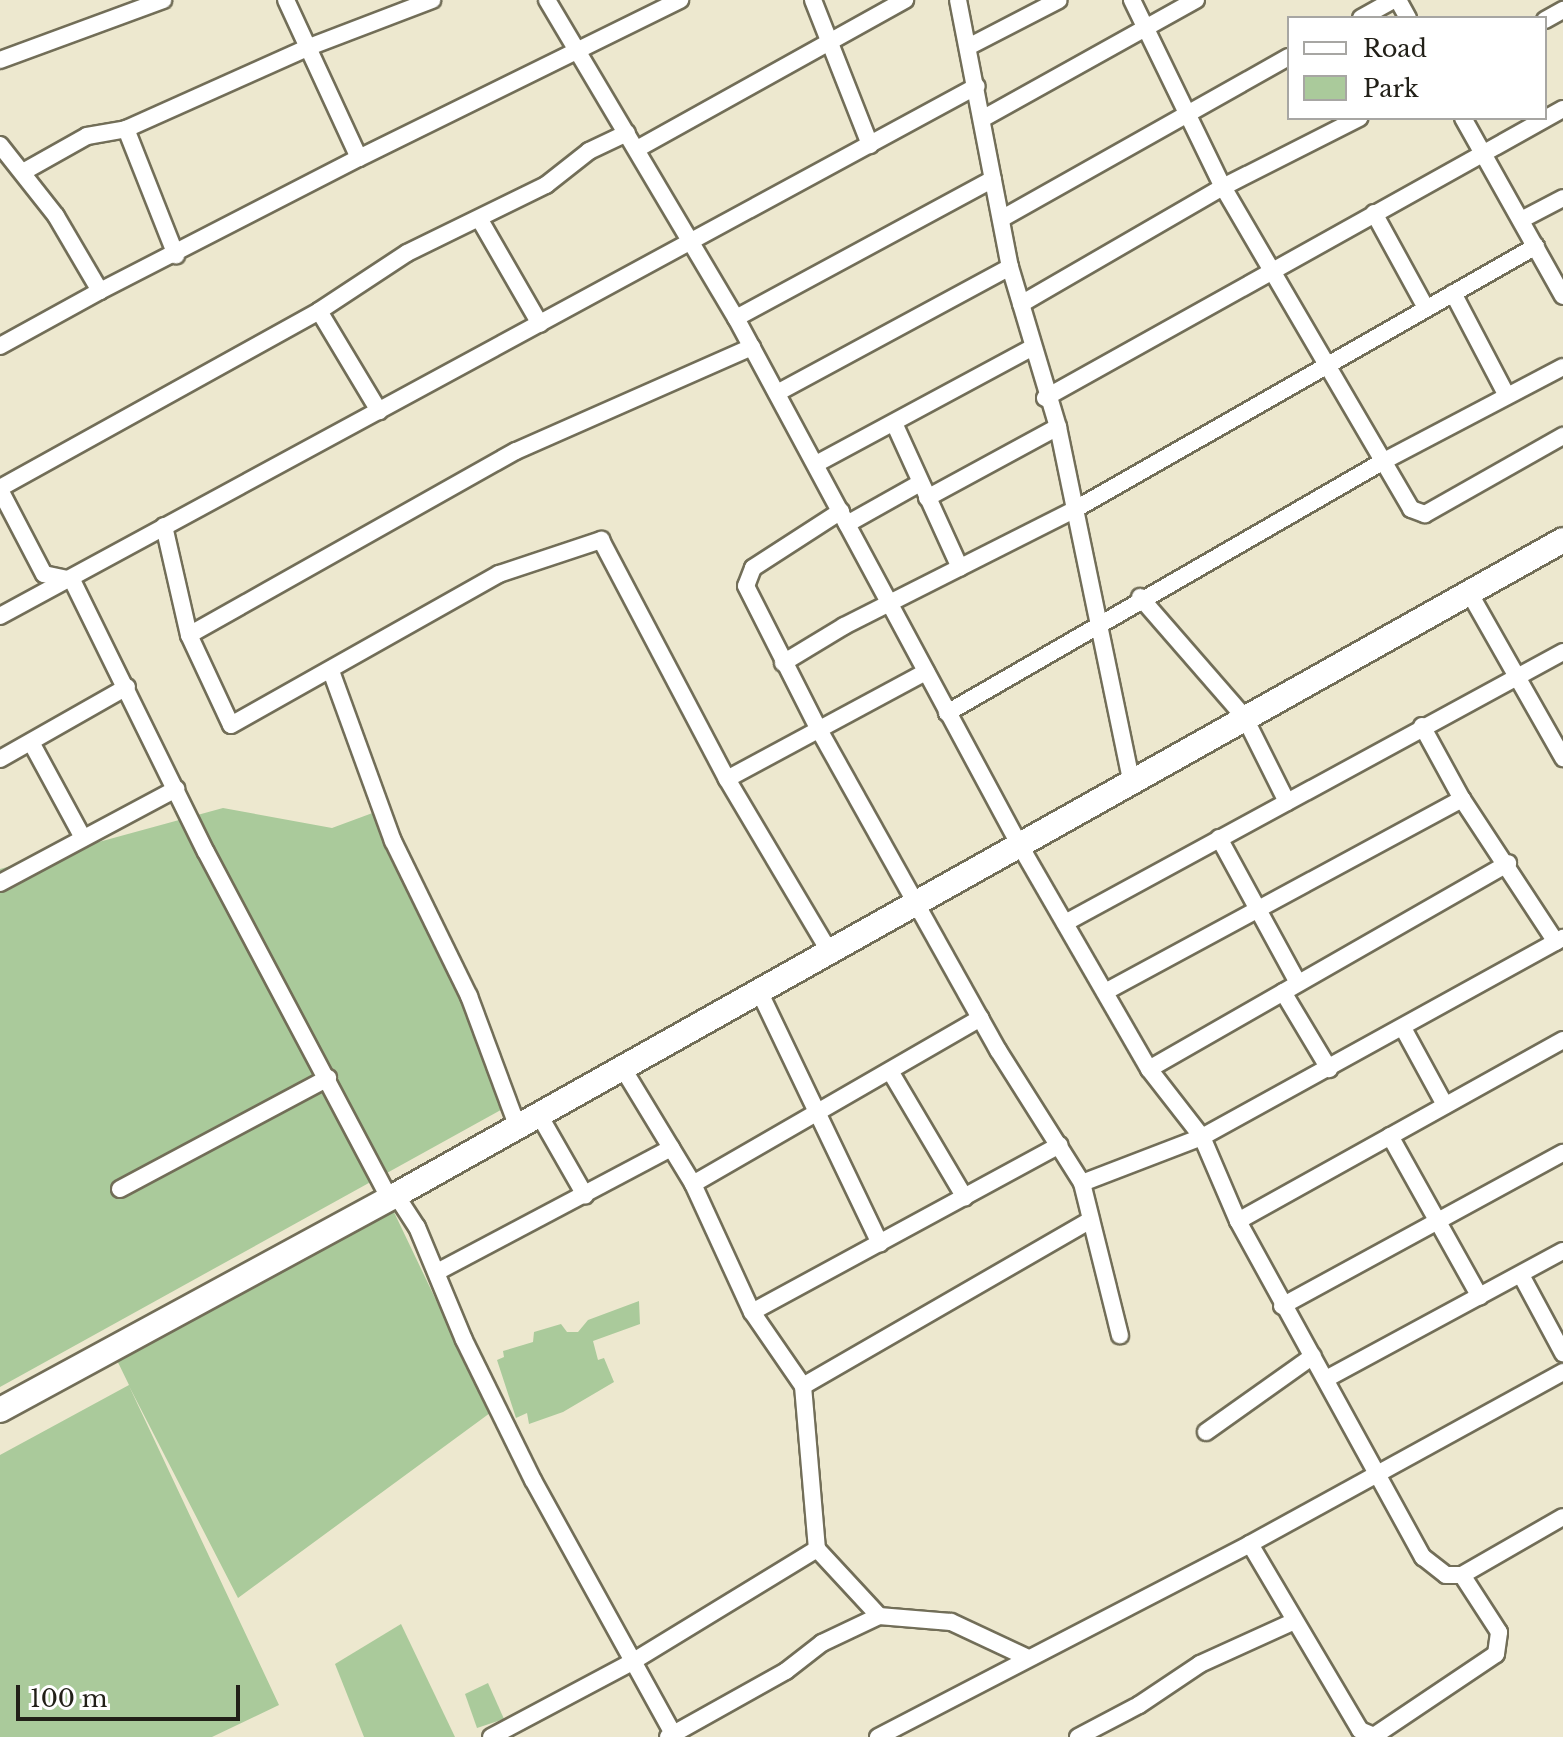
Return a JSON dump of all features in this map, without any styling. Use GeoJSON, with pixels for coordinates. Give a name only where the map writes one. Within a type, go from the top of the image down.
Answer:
{"type":"FeatureCollection","features":[{"type":"Feature","properties":{"kind":"street"},"geometry":{"type":"LineString","coordinates":[[0,60],[163,0]]}},
{"type":"Feature","properties":{"kind":"street"},"geometry":{"type":"LineString","coordinates":[[286,0],[359,158]]}},
{"type":"Feature","properties":{"kind":"street"},"geometry":{"type":"LineString","coordinates":[[23,172],[87,136],[126,129],[309,47],[432,0]]}},
{"type":"Feature","properties":{"kind":"street"},"geometry":{"type":"LineString","coordinates":[[547,0],[736,318],[1019,844],[1149,1069],[1202,1137],[1238,1221],[1282,1306],[1326,1379],[1423,1557],[1446,1575],[1462,1575],[1563,1517]]}},
{"type":"Feature","properties":{"kind":"street"},"geometry":{"type":"LineString","coordinates":[[813,0],[870,145]]}},
{"type":"Feature","properties":{"kind":"street"},"geometry":{"type":"LineString","coordinates":[[637,149],[905,0]]}},
{"type":"Feature","properties":{"kind":"street"},"geometry":{"type":"LineString","coordinates":[[958,0],[1010,267],[1045,398],[1058,427],[1131,781]]}},
{"type":"Feature","properties":{"kind":"street"},"geometry":{"type":"LineString","coordinates":[[968,47],[1059,0]]}},
{"type":"Feature","properties":{"kind":"street"},"geometry":{"type":"LineString","coordinates":[[1132,0],[1223,187],[1411,509],[1425,514],[1563,436]]}},
{"type":"Feature","properties":{"kind":"street"},"geometry":{"type":"LineString","coordinates":[[982,119],[1196,0]]}},
{"type":"Feature","properties":{"kind":"street"},"geometry":{"type":"LineString","coordinates":[[1365,16],[1396,0]]}},
{"type":"Feature","properties":{"kind":"street"},"geometry":{"type":"LineString","coordinates":[[1,342],[674,1]]}},
{"type":"Feature","properties":{"kind":"street"},"geometry":{"type":"LineString","coordinates":[[1001,219],[1287,58]]}},
{"type":"Feature","properties":{"kind":"street"},"geometry":{"type":"LineString","coordinates":[[0,616],[72,580],[164,526],[977,86]]}},
{"type":"Feature","properties":{"kind":"street"},"geometry":{"type":"LineString","coordinates":[[1021,304],[1223,187],[1355,120]]}},
{"type":"Feature","properties":{"kind":"street"},"geometry":{"type":"LineString","coordinates":[[1464,120],[1561,288]]}},
{"type":"Feature","properties":{"kind":"street"},"geometry":{"type":"LineString","coordinates":[[1045,398],[1542,120]]}},
{"type":"Feature","properties":{"kind":"street"},"geometry":{"type":"LineString","coordinates":[[126,129],[176,255]]}},
{"type":"Feature","properties":{"kind":"street"},"geometry":{"type":"LineString","coordinates":[[72,580],[44,574],[0,489],[319,311],[407,253],[480,220],[546,185],[589,151],[627,133]]}},
{"type":"Feature","properties":{"kind":"street"},"geometry":{"type":"LineString","coordinates":[[0,145],[23,172],[100,291]]}},
{"type":"Feature","properties":{"kind":"street"},"geometry":{"type":"LineString","coordinates":[[736,318],[993,179]]}},
{"type":"Feature","properties":{"kind":"street"},"geometry":{"type":"LineString","coordinates":[[1521,220],[1563,198]]}},
{"type":"Feature","properties":{"kind":"street"},"geometry":{"type":"LineString","coordinates":[[1374,213],[1426,308]]}},
{"type":"Feature","properties":{"kind":"street"},"geometry":{"type":"LineString","coordinates":[[480,220],[540,324]]}},
{"type":"Feature","properties":{"kind":"street"},"geometry":{"type":"LineString","coordinates":[[783,663],[889,603],[1074,510],[1536,246]]}},
{"type":"Feature","properties":{"kind":"street"},"geometry":{"type":"LineString","coordinates":[[777,393],[1010,267]]}},
{"type":"Feature","properties":{"kind":"street"},"geometry":{"type":"LineString","coordinates":[[1453,293],[1507,396]]}},
{"type":"Feature","properties":{"kind":"street"},"geometry":{"type":"LineString","coordinates":[[319,311],[379,411]]}},
{"type":"Feature","properties":{"kind":"street"},"geometry":{"type":"LineString","coordinates":[[189,635],[516,451],[752,347]]}},
{"type":"Feature","properties":{"kind":"street"},"geometry":{"type":"LineString","coordinates":[[816,464],[1031,348]]}},
{"type":"Feature","properties":{"kind":"street"},"geometry":{"type":"LineString","coordinates":[[947,713],[1140,597],[1382,462],[1563,367]]}},
{"type":"Feature","properties":{"kind":"street"},"geometry":{"type":"LineString","coordinates":[[894,423],[960,568]]}},
{"type":"Feature","properties":{"kind":"street"},"geometry":{"type":"LineString","coordinates":[[1058,427],[923,490],[844,517],[748,575],[746,586],[783,663],[915,902],[981,1018],[1082,1183],[1120,1335]]}},
{"type":"Feature","properties":{"kind":"street"},"geometry":{"type":"LineString","coordinates":[[164,526],[189,635],[231,725],[499,574],[601,540],[727,779],[829,951]]}},
{"type":"Feature","properties":{"kind":"street"},"geometry":{"type":"LineString","coordinates":[[0,1410],[393,1196],[1563,540]]}},
{"type":"Feature","properties":{"kind":"street"},"geometry":{"type":"LineString","coordinates":[[72,580],[176,789],[328,1078],[437,1272],[464,1340],[533,1480],[672,1736],[786,1671],[822,1643],[879,1616],[951,1622],[1026,1657]]}},
{"type":"Feature","properties":{"kind":"street"},"geometry":{"type":"LineString","coordinates":[[1470,594],[1512,676],[1563,758]]}},
{"type":"Feature","properties":{"kind":"street"},"geometry":{"type":"LineString","coordinates":[[1140,597],[1245,718],[1287,802]]}},
{"type":"Feature","properties":{"kind":"street"},"geometry":{"type":"LineString","coordinates":[[1065,923],[1512,676],[1563,652]]}},
{"type":"Feature","properties":{"kind":"street"},"geometry":{"type":"LineString","coordinates":[[331,671],[393,841],[528,1119],[585,1195]]}},
{"type":"Feature","properties":{"kind":"street"},"geometry":{"type":"LineString","coordinates":[[727,779],[926,672]]}},
{"type":"Feature","properties":{"kind":"street"},"geometry":{"type":"LineString","coordinates":[[0,759],[32,744],[127,687]]}},
{"type":"Feature","properties":{"kind":"street"},"geometry":{"type":"LineString","coordinates":[[1082,1183],[1202,1137],[1560,940],[1462,799],[1422,726]]}},
{"type":"Feature","properties":{"kind":"street"},"geometry":{"type":"LineString","coordinates":[[32,744],[83,838]]}},
{"type":"Feature","properties":{"kind":"street"},"geometry":{"type":"LineString","coordinates":[[0,883],[176,789]]}},
{"type":"Feature","properties":{"kind":"street"},"geometry":{"type":"LineString","coordinates":[[1105,992],[1462,799]]}},
{"type":"Feature","properties":{"kind":"street"},"geometry":{"type":"LineString","coordinates":[[1219,838],[1258,909],[1329,1069]]}},
{"type":"Feature","properties":{"kind":"street"},"geometry":{"type":"LineString","coordinates":[[1149,1069],[1508,863]]}},
{"type":"Feature","properties":{"kind":"street"},"geometry":{"type":"LineString","coordinates":[[759,991],[814,1115],[880,1244]]}},
{"type":"Feature","properties":{"kind":"street"},"geometry":{"type":"LineString","coordinates":[[693,1184],[981,1018]]}},
{"type":"Feature","properties":{"kind":"street"},"geometry":{"type":"LineString","coordinates":[[1403,1028],[1445,1105]]}},
{"type":"Feature","properties":{"kind":"street"},"geometry":{"type":"LineString","coordinates":[[1238,1221],[1563,1040]]}},
{"type":"Feature","properties":{"kind":"street"},"geometry":{"type":"LineString","coordinates":[[622,1067],[693,1184],[752,1312],[803,1386],[817,1549],[879,1616]]}},
{"type":"Feature","properties":{"kind":"street"},"geometry":{"type":"LineString","coordinates":[[890,1071],[965,1198]]}},
{"type":"Feature","properties":{"kind":"street"},"geometry":{"type":"LineString","coordinates":[[120,1189],[328,1078]]}},
{"type":"Feature","properties":{"kind":"street"},"geometry":{"type":"LineString","coordinates":[[1390,1136],[1480,1297]]}},
{"type":"Feature","properties":{"kind":"street"},"geometry":{"type":"LineString","coordinates":[[752,1312],[1060,1145]]}},
{"type":"Feature","properties":{"kind":"street"},"geometry":{"type":"LineString","coordinates":[[437,1272],[671,1148]]}},
{"type":"Feature","properties":{"kind":"street"},"geometry":{"type":"LineString","coordinates":[[1282,1306],[1563,1153]]}},
{"type":"Feature","properties":{"kind":"street"},"geometry":{"type":"LineString","coordinates":[[803,1386],[1091,1220]]}},
{"type":"Feature","properties":{"kind":"street"},"geometry":{"type":"LineString","coordinates":[[1326,1379],[1563,1251]]}},
{"type":"Feature","properties":{"kind":"street"},"geometry":{"type":"LineString","coordinates":[[1521,1275],[1563,1353]]}},
{"type":"Feature","properties":{"kind":"street"},"geometry":{"type":"LineString","coordinates":[[1206,1432],[1313,1356]]}},
{"type":"Feature","properties":{"kind":"street"},"geometry":{"type":"LineString","coordinates":[[878,1737],[1026,1657],[1250,1544],[1563,1372]]}},
{"type":"Feature","properties":{"kind":"street"},"geometry":{"type":"LineString","coordinates":[[1250,1544],[1360,1730],[1374,1736],[1496,1654],[1499,1632],[1462,1575]]}},
{"type":"Feature","properties":{"kind":"street"},"geometry":{"type":"LineString","coordinates":[[491,1737],[632,1662],[817,1549]]}},
{"type":"Feature","properties":{"kind":"street"},"geometry":{"type":"LineString","coordinates":[[1078,1737],[1139,1705],[1200,1664],[1295,1621]]}},
{"type":"Feature","properties":{"kind":"green space"},"geometry":{"type":"Polygon","coordinates":[[[223,808],[332,828],[386,808],[508,1106],[0,1387],[0,869],[223,808]]]}},
{"type":"Feature","properties":{"kind":"green space"},"geometry":{"type":"Polygon","coordinates":[[[392,1208],[490,1413],[238,1598],[129,1386],[279,1705],[212,1737],[0,1737],[0,1455],[129,1385],[111,1348],[392,1208]]]}},
{"type":"Feature","properties":{"kind":"green space"},"geometry":{"type":"Polygon","coordinates":[[[639,1301],[640,1324],[593,1341],[598,1360],[604,1358],[614,1382],[563,1412],[529,1424],[527,1413],[516,1418],[497,1360],[504,1357],[503,1351],[533,1342],[534,1332],[561,1324],[567,1332],[578,1332],[588,1320],[639,1301]]]}},
{"type":"Feature","properties":{"kind":"green space"},"geometry":{"type":"Polygon","coordinates":[[[401,1624],[455,1737],[364,1737],[335,1664],[401,1624]]]}},
{"type":"Feature","properties":{"kind":"green space"},"geometry":{"type":"Polygon","coordinates":[[[488,1683],[504,1719],[477,1728],[465,1694],[488,1683]]]}}]}
